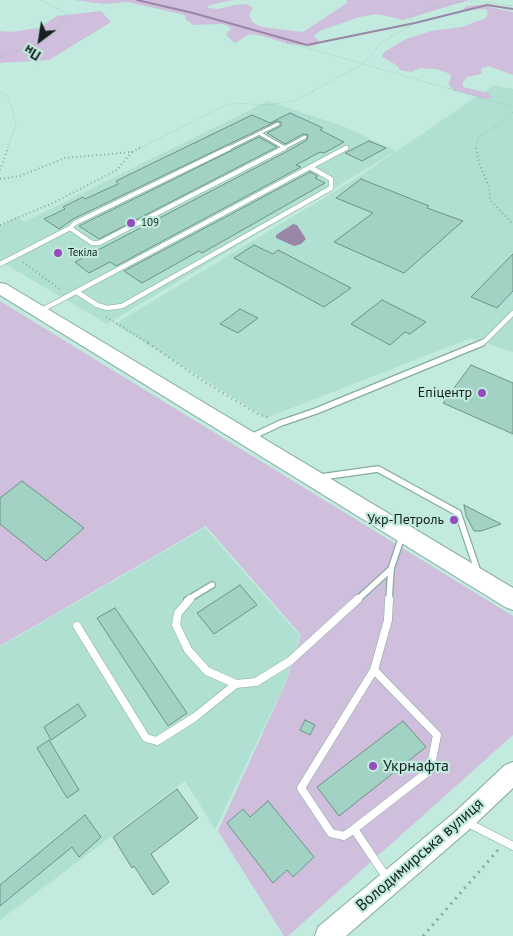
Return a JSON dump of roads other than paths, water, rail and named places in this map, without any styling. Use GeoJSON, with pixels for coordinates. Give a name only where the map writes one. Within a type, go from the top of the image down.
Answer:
{"type":"FeatureCollection","features":[{"type":"Feature","properties":{"kind":"highway"},"geometry":{"type":"LineString","coordinates":[[0,288],[513,600]]}},
{"type":"Feature","properties":{"kind":"main road","name":"Володимирська вулиця"},"geometry":{"type":"LineString","coordinates":[[327,936],[463,820],[513,773]]}},
{"type":"Feature","properties":{"kind":"lane"},"geometry":{"type":"LineString","coordinates":[[0,264],[70,228],[75,223],[278,124]]}},
{"type":"Feature","properties":{"kind":"lane"},"geometry":{"type":"LineString","coordinates":[[259,133],[285,148]]}},
{"type":"Feature","properties":{"kind":"lane"},"geometry":{"type":"LineString","coordinates":[[70,228],[92,243],[99,243],[304,137]]}},
{"type":"Feature","properties":{"kind":"lane"},"geometry":{"type":"LineString","coordinates":[[40,311],[347,147]]}},
{"type":"Feature","properties":{"kind":"lane"},"geometry":{"type":"LineString","coordinates":[[77,292],[97,305],[106,308],[122,306],[331,188],[331,179],[310,167]]}},
{"type":"Feature","properties":{"kind":"lane"},"geometry":{"type":"LineString","coordinates":[[247,439],[281,423],[316,411],[361,391],[465,351],[485,341],[513,313]]}},
{"type":"Feature","properties":{"kind":"lane"},"geometry":{"type":"LineString","coordinates":[[313,478],[378,469],[458,513],[482,581]]}},
{"type":"Feature","properties":{"kind":"lane"},"geometry":{"type":"LineString","coordinates":[[374,670],[437,736],[430,770],[344,836],[331,833],[301,788],[374,670],[388,620],[391,569],[403,533]]}},
{"type":"Feature","properties":{"kind":"lane"},"geometry":{"type":"LineString","coordinates":[[212,585],[186,600],[178,612],[176,625],[188,650],[207,670],[236,684],[256,682],[290,661],[391,569]]}},
{"type":"Feature","properties":{"kind":"lane"},"geometry":{"type":"LineString","coordinates":[[77,626],[146,738],[157,741],[195,717],[236,684]]}},
{"type":"Feature","properties":{"kind":"lane"},"geometry":{"type":"LineString","coordinates":[[463,820],[509,844]]}},
{"type":"Feature","properties":{"kind":"lane"},"geometry":{"type":"LineString","coordinates":[[354,829],[390,882]]}},
{"type":"Feature","properties":{"kind":"waterway"},"geometry":{"type":"LineString","coordinates":[[137,0],[193,13],[307,45],[415,23],[487,5],[513,9]]}},
{"type":"Feature","properties":{"kind":"place","name":"109"},"geometry":{"type":"Point","coordinates":[131,223]}},
{"type":"Feature","properties":{"kind":"place","name":"Текіла"},"geometry":{"type":"Point","coordinates":[58,253]}},
{"type":"Feature","properties":{"kind":"place","name":"Епіцентр"},"geometry":{"type":"Point","coordinates":[482,393]}},
{"type":"Feature","properties":{"kind":"place","name":"Укр-Петроль"},"geometry":{"type":"Point","coordinates":[454,520]}},
{"type":"Feature","properties":{"kind":"place","name":"Укрнафта"},"geometry":{"type":"Point","coordinates":[373,766]}}]}
